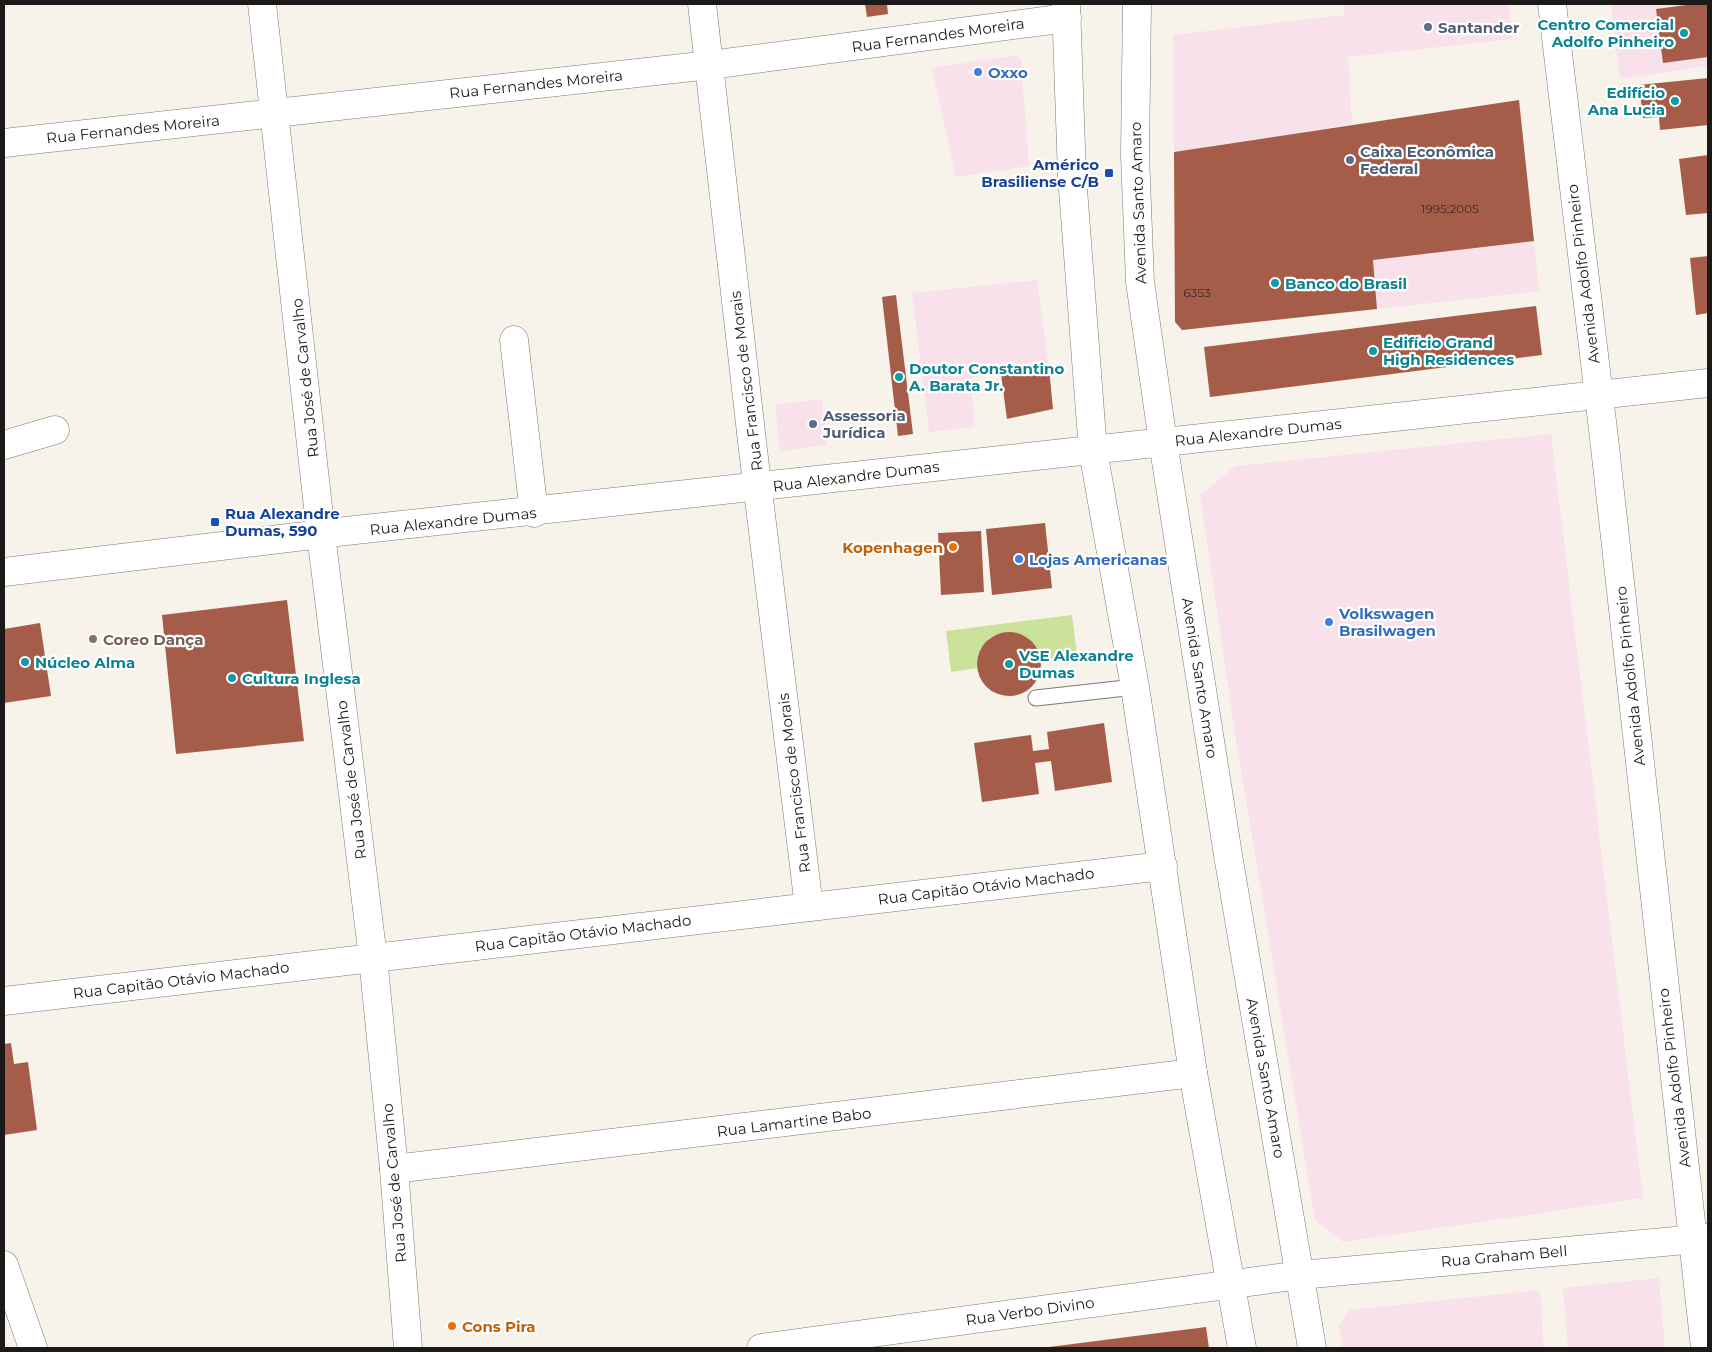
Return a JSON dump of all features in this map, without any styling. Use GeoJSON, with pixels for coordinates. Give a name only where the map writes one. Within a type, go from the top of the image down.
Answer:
{"type":"FeatureCollection","features":[{"type":"Feature","properties":{"kind":"street","name":"Rua José de Carvalho"},"geometry":{"type":"LineString","coordinates":[[262,4],[321,534],[373,958],[394,1169],[408,1348]]}},
{"type":"Feature","properties":{"kind":"street","name":"Rua Francisco de Morais"},"geometry":{"type":"LineString","coordinates":[[702,4],[809,907]]}},
{"type":"Feature","properties":{"kind":"street","name":"Avenida Santo Amaro"},"geometry":{"type":"LineString","coordinates":[[1137,4],[1135,155],[1137,246],[1163,442],[1227,845],[1312,1348]]}},
{"type":"Feature","properties":{"kind":"street","name":"Avenida Adolfo Pinheiro"},"geometry":{"type":"LineString","coordinates":[[1552,4],[1701,1238],[1705,1348]]}},
{"type":"Feature","properties":{"kind":"street","name":"Rua Fernandes Moreira"},"geometry":{"type":"LineString","coordinates":[[4,143],[710,65],[1067,11]]}},
{"type":"Feature","properties":{"kind":"street"},"geometry":{"type":"LineString","coordinates":[[1067,11],[1072,176],[1093,451],[1135,687],[1193,1073],[1232,1283],[1242,1348]]}},
{"type":"Feature","properties":{"kind":"street"},"geometry":{"type":"LineString","coordinates":[[514,340],[534,513]]}},
{"type":"Feature","properties":{"kind":"street","name":"Rua Alexandre Dumas"},"geometry":{"type":"LineString","coordinates":[[4,572],[321,534],[534,513],[1163,442],[1708,384]]}},
{"type":"Feature","properties":{"kind":"street"},"geometry":{"type":"LineString","coordinates":[[4,445],[55,430]]}},
{"type":"Feature","properties":{"kind":"street","name":"Rua Capitão Otávio Machado"},"geometry":{"type":"LineString","coordinates":[[4,1001],[1163,866]]}},
{"type":"Feature","properties":{"kind":"street","name":"Rua Lamartine Babo"},"geometry":{"type":"LineString","coordinates":[[394,1169],[1193,1073]]}},
{"type":"Feature","properties":{"kind":"street","name":"Rua Graham Bell"},"geometry":{"type":"LineString","coordinates":[[1300,1275],[1701,1238]]}},
{"type":"Feature","properties":{"kind":"street"},"geometry":{"type":"LineString","coordinates":[[4,1266],[33,1348]]}},
{"type":"Feature","properties":{"kind":"street","name":"Rua Verbo Divino"},"geometry":{"type":"LineString","coordinates":[[766,1348],[1300,1275]]}},
{"type":"Feature","properties":{"kind":"lane"},"geometry":{"type":"LineString","coordinates":[[1036,698],[1135,687]]}},
{"type":"Feature","properties":{"kind":"shaded area"},"geometry":{"type":"Polygon","coordinates":[[[1343,4],[1509,4],[1513,39],[1348,57],[1352,124],[1174,152],[1173,35],[1344,15],[1343,4]]]}},
{"type":"Feature","properties":{"kind":"shaded area"},"geometry":{"type":"Polygon","coordinates":[[[1611,4],[1708,4],[1708,66],[1620,79],[1611,4]]]}},
{"type":"Feature","properties":{"kind":"shaded area"},"geometry":{"type":"Polygon","coordinates":[[[1017,55],[1021,59],[1029,166],[956,177],[932,68],[1017,55]]]}},
{"type":"Feature","properties":{"kind":"shaded area"},"geometry":{"type":"Polygon","coordinates":[[[1534,241],[1539,291],[1377,309],[1373,260],[1534,241]]]}},
{"type":"Feature","properties":{"kind":"shaded area"},"geometry":{"type":"Polygon","coordinates":[[[1037,280],[1049,368],[970,378],[975,427],[929,432],[912,293],[1037,280]]]}},
{"type":"Feature","properties":{"kind":"shaded area"},"geometry":{"type":"Polygon","coordinates":[[[822,399],[827,445],[780,451],[775,405],[822,399]]]}},
{"type":"Feature","properties":{"kind":"shaded area"},"geometry":{"type":"Polygon","coordinates":[[[1551,434],[1643,1198],[1343,1242],[1315,1220],[1235,733],[1200,495],[1236,466],[1551,434]]]}},
{"type":"Feature","properties":{"kind":"shaded area"},"geometry":{"type":"Polygon","coordinates":[[[1659,1278],[1665,1348],[1568,1348],[1563,1288],[1659,1278]]]}},
{"type":"Feature","properties":{"kind":"shaded area"},"geometry":{"type":"Polygon","coordinates":[[[1540,1290],[1544,1348],[1343,1348],[1339,1325],[1349,1310],[1540,1290]]]}},
{"type":"Feature","properties":{"kind":"green space"},"geometry":{"type":"Polygon","coordinates":[[[1072,615],[1077,656],[1041,659],[1035,646],[1026,637],[1004,632],[993,636],[985,643],[979,654],[977,668],[951,672],[946,631],[1072,615]]]}},
{"type":"Feature","properties":{"kind":"building"},"geometry":{"type":"Polygon","coordinates":[[[865,4],[887,4],[888,14],[867,17],[865,4]]]}},
{"type":"Feature","properties":{"kind":"building","name":"Centro Comercial Adolfo Pinheiro"},"geometry":{"type":"Polygon","coordinates":[[[1708,4],[1708,57],[1663,63],[1656,9],[1708,4]]]}},
{"type":"Feature","properties":{"kind":"building","name":"Edifício Ana Lucia"},"geometry":{"type":"Polygon","coordinates":[[[1708,78],[1708,125],[1660,130],[1659,117],[1643,118],[1639,85],[1708,78]]]}},
{"type":"Feature","properties":{"kind":"building"},"geometry":{"type":"Polygon","coordinates":[[[1519,100],[1534,241],[1373,260],[1377,309],[1182,330],[1175,322],[1174,152],[1519,100]]]}},
{"type":"Feature","properties":{"kind":"building"},"geometry":{"type":"Polygon","coordinates":[[[1708,155],[1708,213],[1686,215],[1679,159],[1708,155]]]}},
{"type":"Feature","properties":{"kind":"building"},"geometry":{"type":"Polygon","coordinates":[[[1708,256],[1708,313],[1696,315],[1690,258],[1708,256]]]}},
{"type":"Feature","properties":{"kind":"building","name":"Doutor Constantino A. Barata Jr."},"geometry":{"type":"Polygon","coordinates":[[[896,295],[913,434],[898,436],[882,297],[896,295]]]}},
{"type":"Feature","properties":{"kind":"building","name":"Edifício Grand High Residences"},"geometry":{"type":"Polygon","coordinates":[[[1536,306],[1542,355],[1210,397],[1204,347],[1536,306]]]}},
{"type":"Feature","properties":{"kind":"building"},"geometry":{"type":"Polygon","coordinates":[[[1049,368],[1053,409],[1007,419],[1001,374],[1049,368]]]}},
{"type":"Feature","properties":{"kind":"building","name":"Lojas Americanas"},"geometry":{"type":"Polygon","coordinates":[[[1045,523],[1052,588],[992,595],[986,529],[1045,523]]]}},
{"type":"Feature","properties":{"kind":"building"},"geometry":{"type":"Polygon","coordinates":[[[981,531],[984,592],[941,595],[938,533],[981,531]]]}},
{"type":"Feature","properties":{"kind":"building","name":"Cultura Inglesa"},"geometry":{"type":"Polygon","coordinates":[[[287,600],[304,741],[176,754],[162,615],[287,600]]]}},
{"type":"Feature","properties":{"kind":"building","name":"Núcleo Alma"},"geometry":{"type":"Polygon","coordinates":[[[40,623],[51,696],[4,703],[4,629],[40,623]]]}},
{"type":"Feature","properties":{"kind":"building","name":"VSE Alexandre Dumas"},"geometry":{"type":"Polygon","coordinates":[[[1009,632],[1021,634],[1032,641],[1039,652],[1041,664],[1039,676],[1032,687],[1021,694],[1009,696],[997,694],[986,687],[979,676],[977,664],[979,652],[986,641],[997,634],[1009,632]]]}},
{"type":"Feature","properties":{"kind":"building"},"geometry":{"type":"Polygon","coordinates":[[[1104,723],[1112,782],[1055,791],[1051,761],[1035,763],[1039,794],[982,802],[974,743],[1031,735],[1033,751],[1049,749],[1047,732],[1104,723]]]}},
{"type":"Feature","properties":{"kind":"building"},"geometry":{"type":"Polygon","coordinates":[[[11,1043],[14,1064],[28,1062],[37,1130],[4,1135],[4,1044],[11,1043]]]}},
{"type":"Feature","properties":{"kind":"building"},"geometry":{"type":"Polygon","coordinates":[[[1206,1327],[1209,1348],[1049,1348],[1049,1347],[1206,1327]]]}},
{"type":"Feature","properties":{"kind":"place","name":"Santander"},"geometry":{"type":"Point","coordinates":[1428,27]}},
{"type":"Feature","properties":{"kind":"place","name":"Centro Comercial Adolfo Pinheiro"},"geometry":{"type":"Point","coordinates":[1684,33]}},
{"type":"Feature","properties":{"kind":"place","name":"Oxxo"},"geometry":{"type":"Point","coordinates":[978,72]}},
{"type":"Feature","properties":{"kind":"place","name":"Edifício Ana Lucia"},"geometry":{"type":"Point","coordinates":[1675,101]}},
{"type":"Feature","properties":{"kind":"place","name":"Caixa Econômica Federal"},"geometry":{"type":"Point","coordinates":[1350,160]}},
{"type":"Feature","properties":{"kind":"place","name":"Américo Brasiliense C/B"},"geometry":{"type":"Point","coordinates":[1109,173]}},
{"type":"Feature","properties":{"kind":"place","name":"Banco do Brasil"},"geometry":{"type":"Point","coordinates":[1275,283]}},
{"type":"Feature","properties":{"kind":"place","name":"Edifício Grand High Residences"},"geometry":{"type":"Point","coordinates":[1373,351]}},
{"type":"Feature","properties":{"kind":"place","name":"Doutor Constantino A. Barata Jr."},"geometry":{"type":"Point","coordinates":[899,377]}},
{"type":"Feature","properties":{"kind":"place","name":"Assessoria Jurídica"},"geometry":{"type":"Point","coordinates":[813,424]}},
{"type":"Feature","properties":{"kind":"place","name":"Rua Alexandre Dumas, 590"},"geometry":{"type":"Point","coordinates":[215,522]}},
{"type":"Feature","properties":{"kind":"place","name":"Kopenhagen"},"geometry":{"type":"Point","coordinates":[953,547]}},
{"type":"Feature","properties":{"kind":"place","name":"Lojas Americanas"},"geometry":{"type":"Point","coordinates":[1019,559]}},
{"type":"Feature","properties":{"kind":"place","name":"Volkswagen Brasilwagen"},"geometry":{"type":"Point","coordinates":[1329,622]}},
{"type":"Feature","properties":{"kind":"place","name":"Coreo Dança"},"geometry":{"type":"Point","coordinates":[93,639]}},
{"type":"Feature","properties":{"kind":"place","name":"Núcleo Alma"},"geometry":{"type":"Point","coordinates":[25,662]}},
{"type":"Feature","properties":{"kind":"place","name":"VSE Alexandre Dumas"},"geometry":{"type":"Point","coordinates":[1009,664]}},
{"type":"Feature","properties":{"kind":"place","name":"Cultura Inglesa"},"geometry":{"type":"Point","coordinates":[232,678]}},
{"type":"Feature","properties":{"kind":"place","name":"Cons Pira"},"geometry":{"type":"Point","coordinates":[452,1326]}}]}
